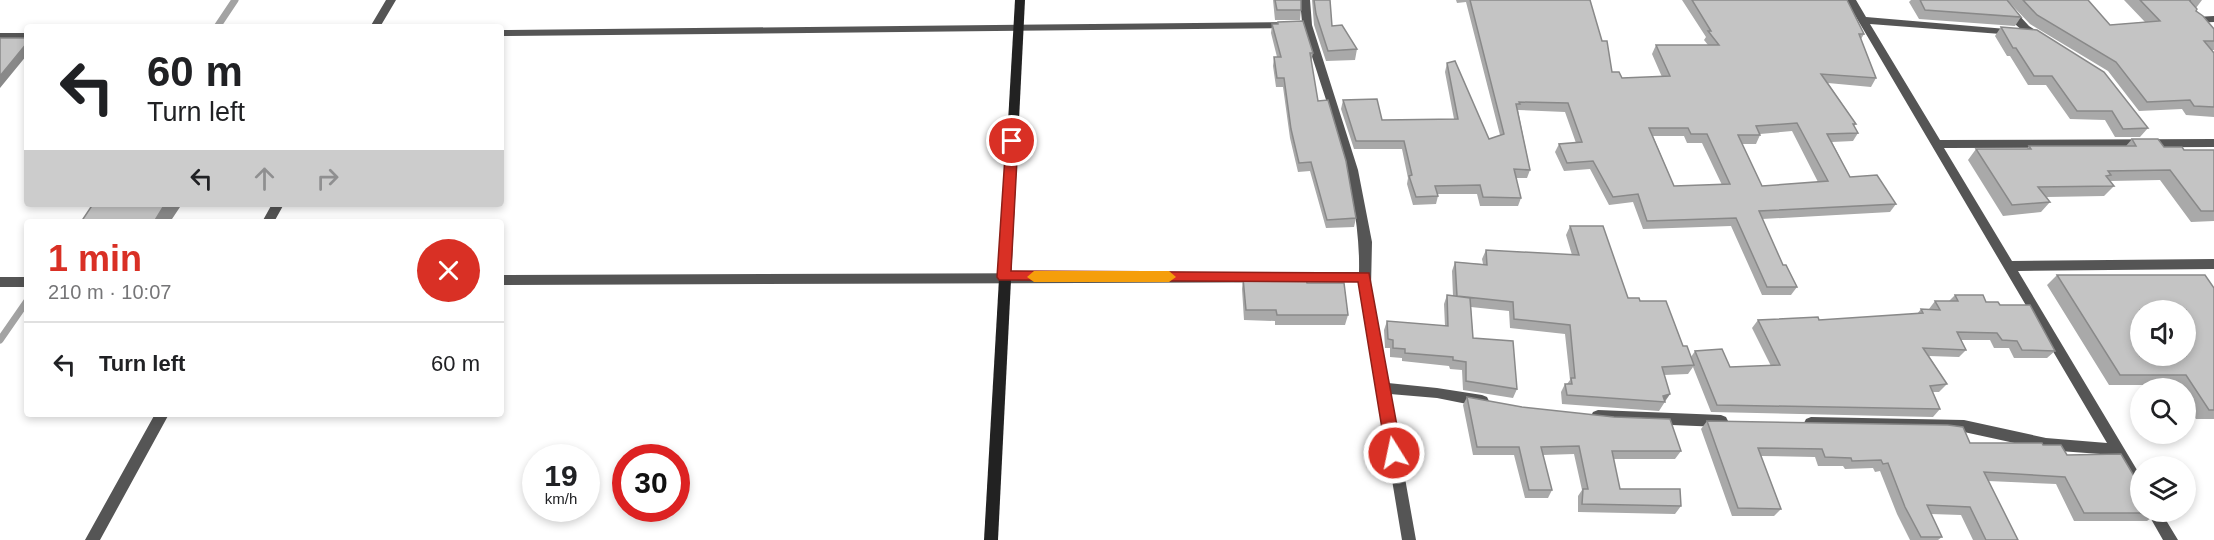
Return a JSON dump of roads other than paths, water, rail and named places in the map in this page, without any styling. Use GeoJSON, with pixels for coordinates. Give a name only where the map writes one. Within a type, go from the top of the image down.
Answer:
{"type":"FeatureCollection","features":[{"type":"Feature","properties":{"kind":"street"},"geometry":{"type":"LineString","coordinates":[[377,24],[391,0]]}},
{"type":"Feature","properties":{"kind":"street"},"geometry":{"type":"LineString","coordinates":[[990,540],[1020,0]]}},
{"type":"Feature","properties":{"kind":"street"},"geometry":{"type":"LineString","coordinates":[[1305,0],[1307,25],[1352,170],[1366,242],[1364,277],[1409,540]]}},
{"type":"Feature","properties":{"kind":"street"},"geometry":{"type":"LineString","coordinates":[[1851,0],[2130,469]]}},
{"type":"Feature","properties":{"kind":"street"},"geometry":{"type":"LineString","coordinates":[[1999,0],[2025,28],[2051,44]]}},
{"type":"Feature","properties":{"kind":"street"},"geometry":{"type":"LineString","coordinates":[[1862,20],[2033,33]]}},
{"type":"Feature","properties":{"kind":"street"},"geometry":{"type":"LineString","coordinates":[[2195,20],[2214,20]]}},
{"type":"Feature","properties":{"kind":"street"},"geometry":{"type":"LineString","coordinates":[[504,33],[1307,25]]}},
{"type":"Feature","properties":{"kind":"street"},"geometry":{"type":"LineString","coordinates":[[0,36],[24,36]]}},
{"type":"Feature","properties":{"kind":"street"},"geometry":{"type":"LineString","coordinates":[[1936,144],[2152,139],[2214,143]]}},
{"type":"Feature","properties":{"kind":"street"},"geometry":{"type":"LineString","coordinates":[[2008,266],[2214,264]]}},
{"type":"Feature","properties":{"kind":"street"},"geometry":{"type":"LineString","coordinates":[[504,280],[1364,277]]}},
{"type":"Feature","properties":{"kind":"street"},"geometry":{"type":"LineString","coordinates":[[0,282],[24,282]]}},
{"type":"Feature","properties":{"kind":"street"},"geometry":{"type":"LineString","coordinates":[[1383,388],[1437,393],[1495,403]]}},
{"type":"Feature","properties":{"kind":"street"},"geometry":{"type":"LineString","coordinates":[[1586,414],[1738,422]]}},
{"type":"Feature","properties":{"kind":"street"},"geometry":{"type":"LineString","coordinates":[[92,540],[160,417]]}},
{"type":"Feature","properties":{"kind":"street"},"geometry":{"type":"LineString","coordinates":[[1795,423],[1964,426],[2046,444],[2119,450]]}},
{"type":"Feature","properties":{"kind":"street"},"geometry":{"type":"LineString","coordinates":[[2160,522],[2171,540]]}},
{"type":"Feature","properties":{"kind":"waterway"},"geometry":{"type":"LineString","coordinates":[[219,24],[235,0]]}},
{"type":"Feature","properties":{"kind":"waterway"},"geometry":{"type":"LineString","coordinates":[[0,340],[24,305]]}}]}
